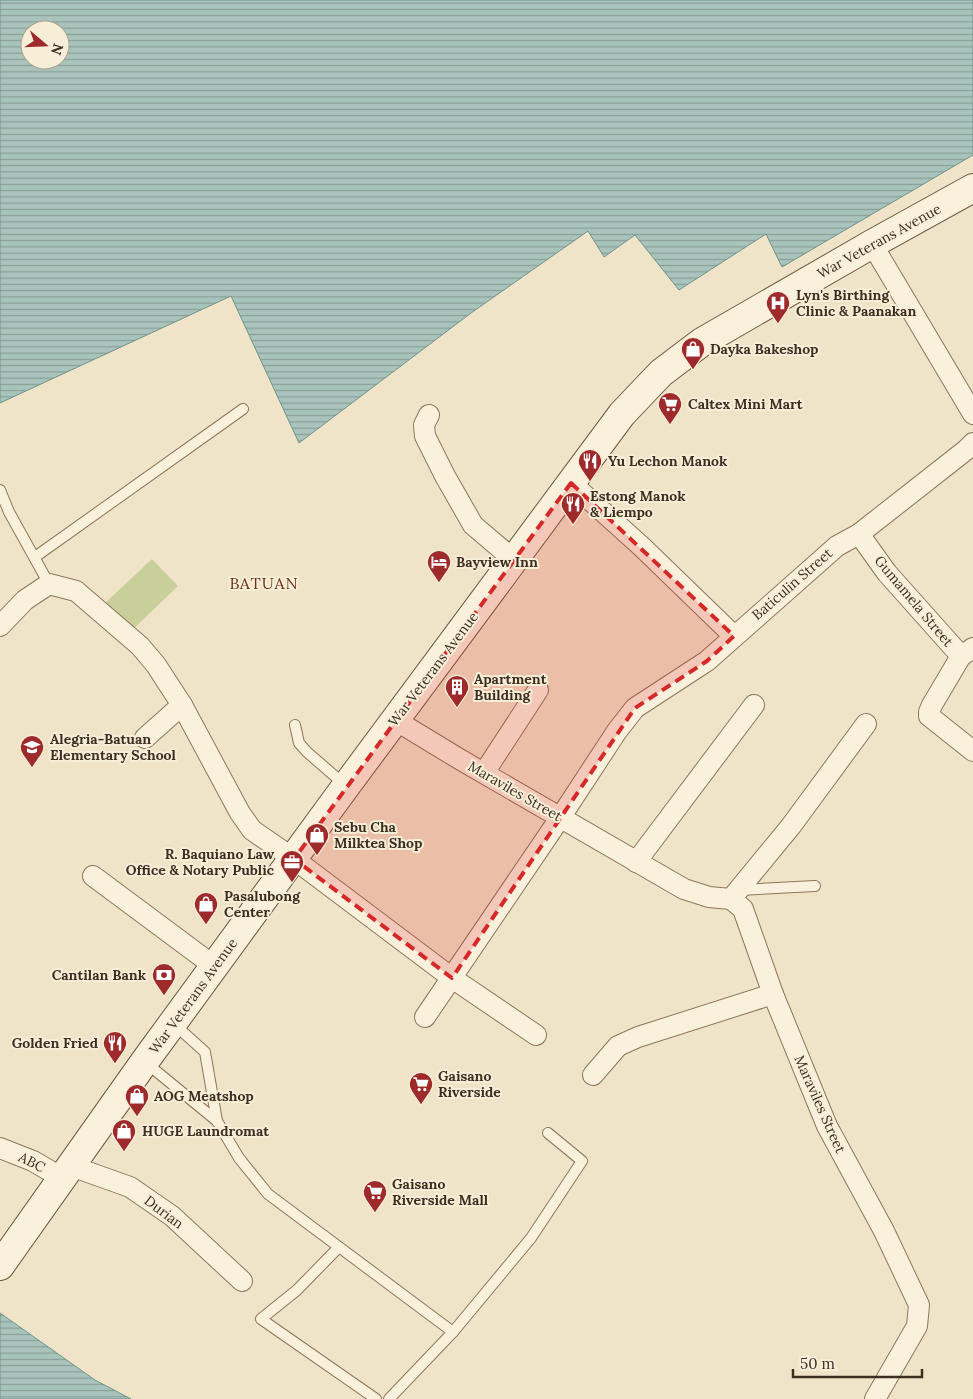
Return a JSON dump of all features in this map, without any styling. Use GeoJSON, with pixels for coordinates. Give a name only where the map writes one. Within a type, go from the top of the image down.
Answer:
{"type":"FeatureCollection","features":[{"type":"Feature","properties":{"kind":"main road","name":"War Veterans Avenue"},"geometry":{"type":"LineString","coordinates":[[0,1266],[172,1023],[622,414],[661,373],[702,342],[973,188]]}},
{"type":"Feature","properties":{"kind":"street"},"geometry":{"type":"LineString","coordinates":[[872,244],[973,414]]}},
{"type":"Feature","properties":{"kind":"street"},"geometry":{"type":"LineString","coordinates":[[429,415],[424,425],[425,436],[460,504],[473,525],[514,560]]}},
{"type":"Feature","properties":{"kind":"street","name":"Baticulin Street"},"geometry":{"type":"LineString","coordinates":[[425,1017],[560,818],[616,731],[635,708],[707,661],[837,546],[859,534],[973,443]]}},
{"type":"Feature","properties":{"kind":"street"},"geometry":{"type":"LineString","coordinates":[[571,483],[734,636]]}},
{"type":"Feature","properties":{"kind":"street","name":"Gumamela Street"},"geometry":{"type":"LineString","coordinates":[[859,534],[887,573],[967,652]]}},
{"type":"Feature","properties":{"kind":"street"},"geometry":{"type":"LineString","coordinates":[[0,626],[25,600],[49,584],[76,591],[110,618],[140,646],[156,665],[182,705],[240,813],[252,830],[294,859],[452,978],[536,1035]]}},
{"type":"Feature","properties":{"kind":"street"},"geometry":{"type":"LineString","coordinates":[[967,652],[929,712],[930,716],[973,751]]}},
{"type":"Feature","properties":{"kind":"street"},"geometry":{"type":"LineString","coordinates":[[484,774],[538,690]]}},
{"type":"Feature","properties":{"kind":"street"},"geometry":{"type":"LineString","coordinates":[[145,738],[182,705]]}},
{"type":"Feature","properties":{"kind":"street"},"geometry":{"type":"LineString","coordinates":[[636,862],[754,705]]}},
{"type":"Feature","properties":{"kind":"street","name":"Maraviles Street"},"geometry":{"type":"LineString","coordinates":[[395,720],[484,774],[684,889],[709,897],[735,894],[743,909],[773,994],[827,1126],[884,1231],[919,1305],[917,1326],[875,1399]]}},
{"type":"Feature","properties":{"kind":"street"},"geometry":{"type":"LineString","coordinates":[[735,894],[791,826],[866,724]]}},
{"type":"Feature","properties":{"kind":"street"},"geometry":{"type":"LineString","coordinates":[[93,876],[214,966]]}},
{"type":"Feature","properties":{"kind":"street"},"geometry":{"type":"LineString","coordinates":[[593,1075],[618,1046],[638,1037],[773,994]]}},
{"type":"Feature","properties":{"kind":"street","name":"ABC"},"geometry":{"type":"LineString","coordinates":[[0,1148],[66,1172]]}},
{"type":"Feature","properties":{"kind":"street","name":"Durian"},"geometry":{"type":"LineString","coordinates":[[66,1172],[130,1187],[172,1216],[242,1281]]}},
{"type":"Feature","properties":{"kind":"lane"},"geometry":{"type":"LineString","coordinates":[[35,557],[243,409]]}},
{"type":"Feature","properties":{"kind":"lane"},"geometry":{"type":"LineString","coordinates":[[0,490],[9,512],[49,584]]}},
{"type":"Feature","properties":{"kind":"lane"},"geometry":{"type":"LineString","coordinates":[[295,725],[299,742],[307,752],[346,786]]}},
{"type":"Feature","properties":{"kind":"lane"},"geometry":{"type":"LineString","coordinates":[[735,894],[815,886]]}},
{"type":"Feature","properties":{"kind":"lane"},"geometry":{"type":"LineString","coordinates":[[172,1023],[206,1052],[218,1121],[239,1158],[268,1194],[453,1332]]}},
{"type":"Feature","properties":{"kind":"lane"},"geometry":{"type":"LineString","coordinates":[[145,1061],[218,1121]]}},
{"type":"Feature","properties":{"kind":"lane"},"geometry":{"type":"LineString","coordinates":[[389,1399],[453,1332],[531,1238],[582,1161],[548,1133]]}},
{"type":"Feature","properties":{"kind":"lane"},"geometry":{"type":"LineString","coordinates":[[338,1248],[297,1290],[261,1319],[376,1399]]}},
{"type":"Feature","properties":{"kind":"highlighted area"},"geometry":{"type":"Polygon","coordinates":[[[571,483],[734,636],[707,661],[635,708],[452,978],[294,859],[571,483]]]}},
{"type":"Feature","properties":{"kind":"green space"},"geometry":{"type":"Polygon","coordinates":[[[152,559],[178,586],[129,633],[103,605],[152,559]]]}},
{"type":"Feature","properties":{"kind":"water"},"geometry":{"type":"Polygon","coordinates":[[[0,0],[973,0],[973,155],[782,267],[766,234],[679,290],[635,235],[604,257],[588,231],[471,313],[299,443],[231,296],[0,403],[0,0]]]}},
{"type":"Feature","properties":{"kind":"water"},"geometry":{"type":"Polygon","coordinates":[[[0,1313],[95,1380],[131,1399],[0,1399],[0,1313]]]}},
{"type":"Feature","properties":{"kind":"place","name":"Lyn's Birthing Clinic & Paanakan"},"geometry":{"type":"Point","coordinates":[778,324]}},
{"type":"Feature","properties":{"kind":"place","name":"Dayka Bakeshop"},"geometry":{"type":"Point","coordinates":[693,370]}},
{"type":"Feature","properties":{"kind":"place","name":"Caltex Mini Mart"},"geometry":{"type":"Point","coordinates":[670,425]}},
{"type":"Feature","properties":{"kind":"place","name":"Yu Lechon Manok"},"geometry":{"type":"Point","coordinates":[590,482]}},
{"type":"Feature","properties":{"kind":"place","name":"Estong Manok & Liempo"},"geometry":{"type":"Point","coordinates":[573,525]}},
{"type":"Feature","properties":{"kind":"place","name":"Bayview Inn"},"geometry":{"type":"Point","coordinates":[439,583]}},
{"type":"Feature","properties":{"kind":"place","name":"Apartment Building"},"geometry":{"type":"Point","coordinates":[457,708]}},
{"type":"Feature","properties":{"kind":"place","name":"Alegria-Batuan Elementary School"},"geometry":{"type":"Point","coordinates":[32,768]}},
{"type":"Feature","properties":{"kind":"place","name":"Sebu Cha Milktea Shop"},"geometry":{"type":"Point","coordinates":[317,856]}},
{"type":"Feature","properties":{"kind":"place","name":"R. Baquiano Law Office & Notary Public"},"geometry":{"type":"Point","coordinates":[292,883]}},
{"type":"Feature","properties":{"kind":"place","name":"Pasalubong Center"},"geometry":{"type":"Point","coordinates":[206,925]}},
{"type":"Feature","properties":{"kind":"place","name":"Cantilan Bank"},"geometry":{"type":"Point","coordinates":[164,996]}},
{"type":"Feature","properties":{"kind":"place","name":"Golden Fried"},"geometry":{"type":"Point","coordinates":[115,1064]}},
{"type":"Feature","properties":{"kind":"place","name":"Gaisano Riverside"},"geometry":{"type":"Point","coordinates":[421,1105]}},
{"type":"Feature","properties":{"kind":"place","name":"AOG Meatshop"},"geometry":{"type":"Point","coordinates":[137,1117]}},
{"type":"Feature","properties":{"kind":"place","name":"HUGE Laundromat"},"geometry":{"type":"Point","coordinates":[124,1152]}},
{"type":"Feature","properties":{"kind":"place","name":"Gaisano Riverside Mall"},"geometry":{"type":"Point","coordinates":[375,1213]}},
{"type":"Feature","properties":{"kind":"district","name":"BATUAN"},"geometry":{"type":"Point","coordinates":[264,583]}}]}
